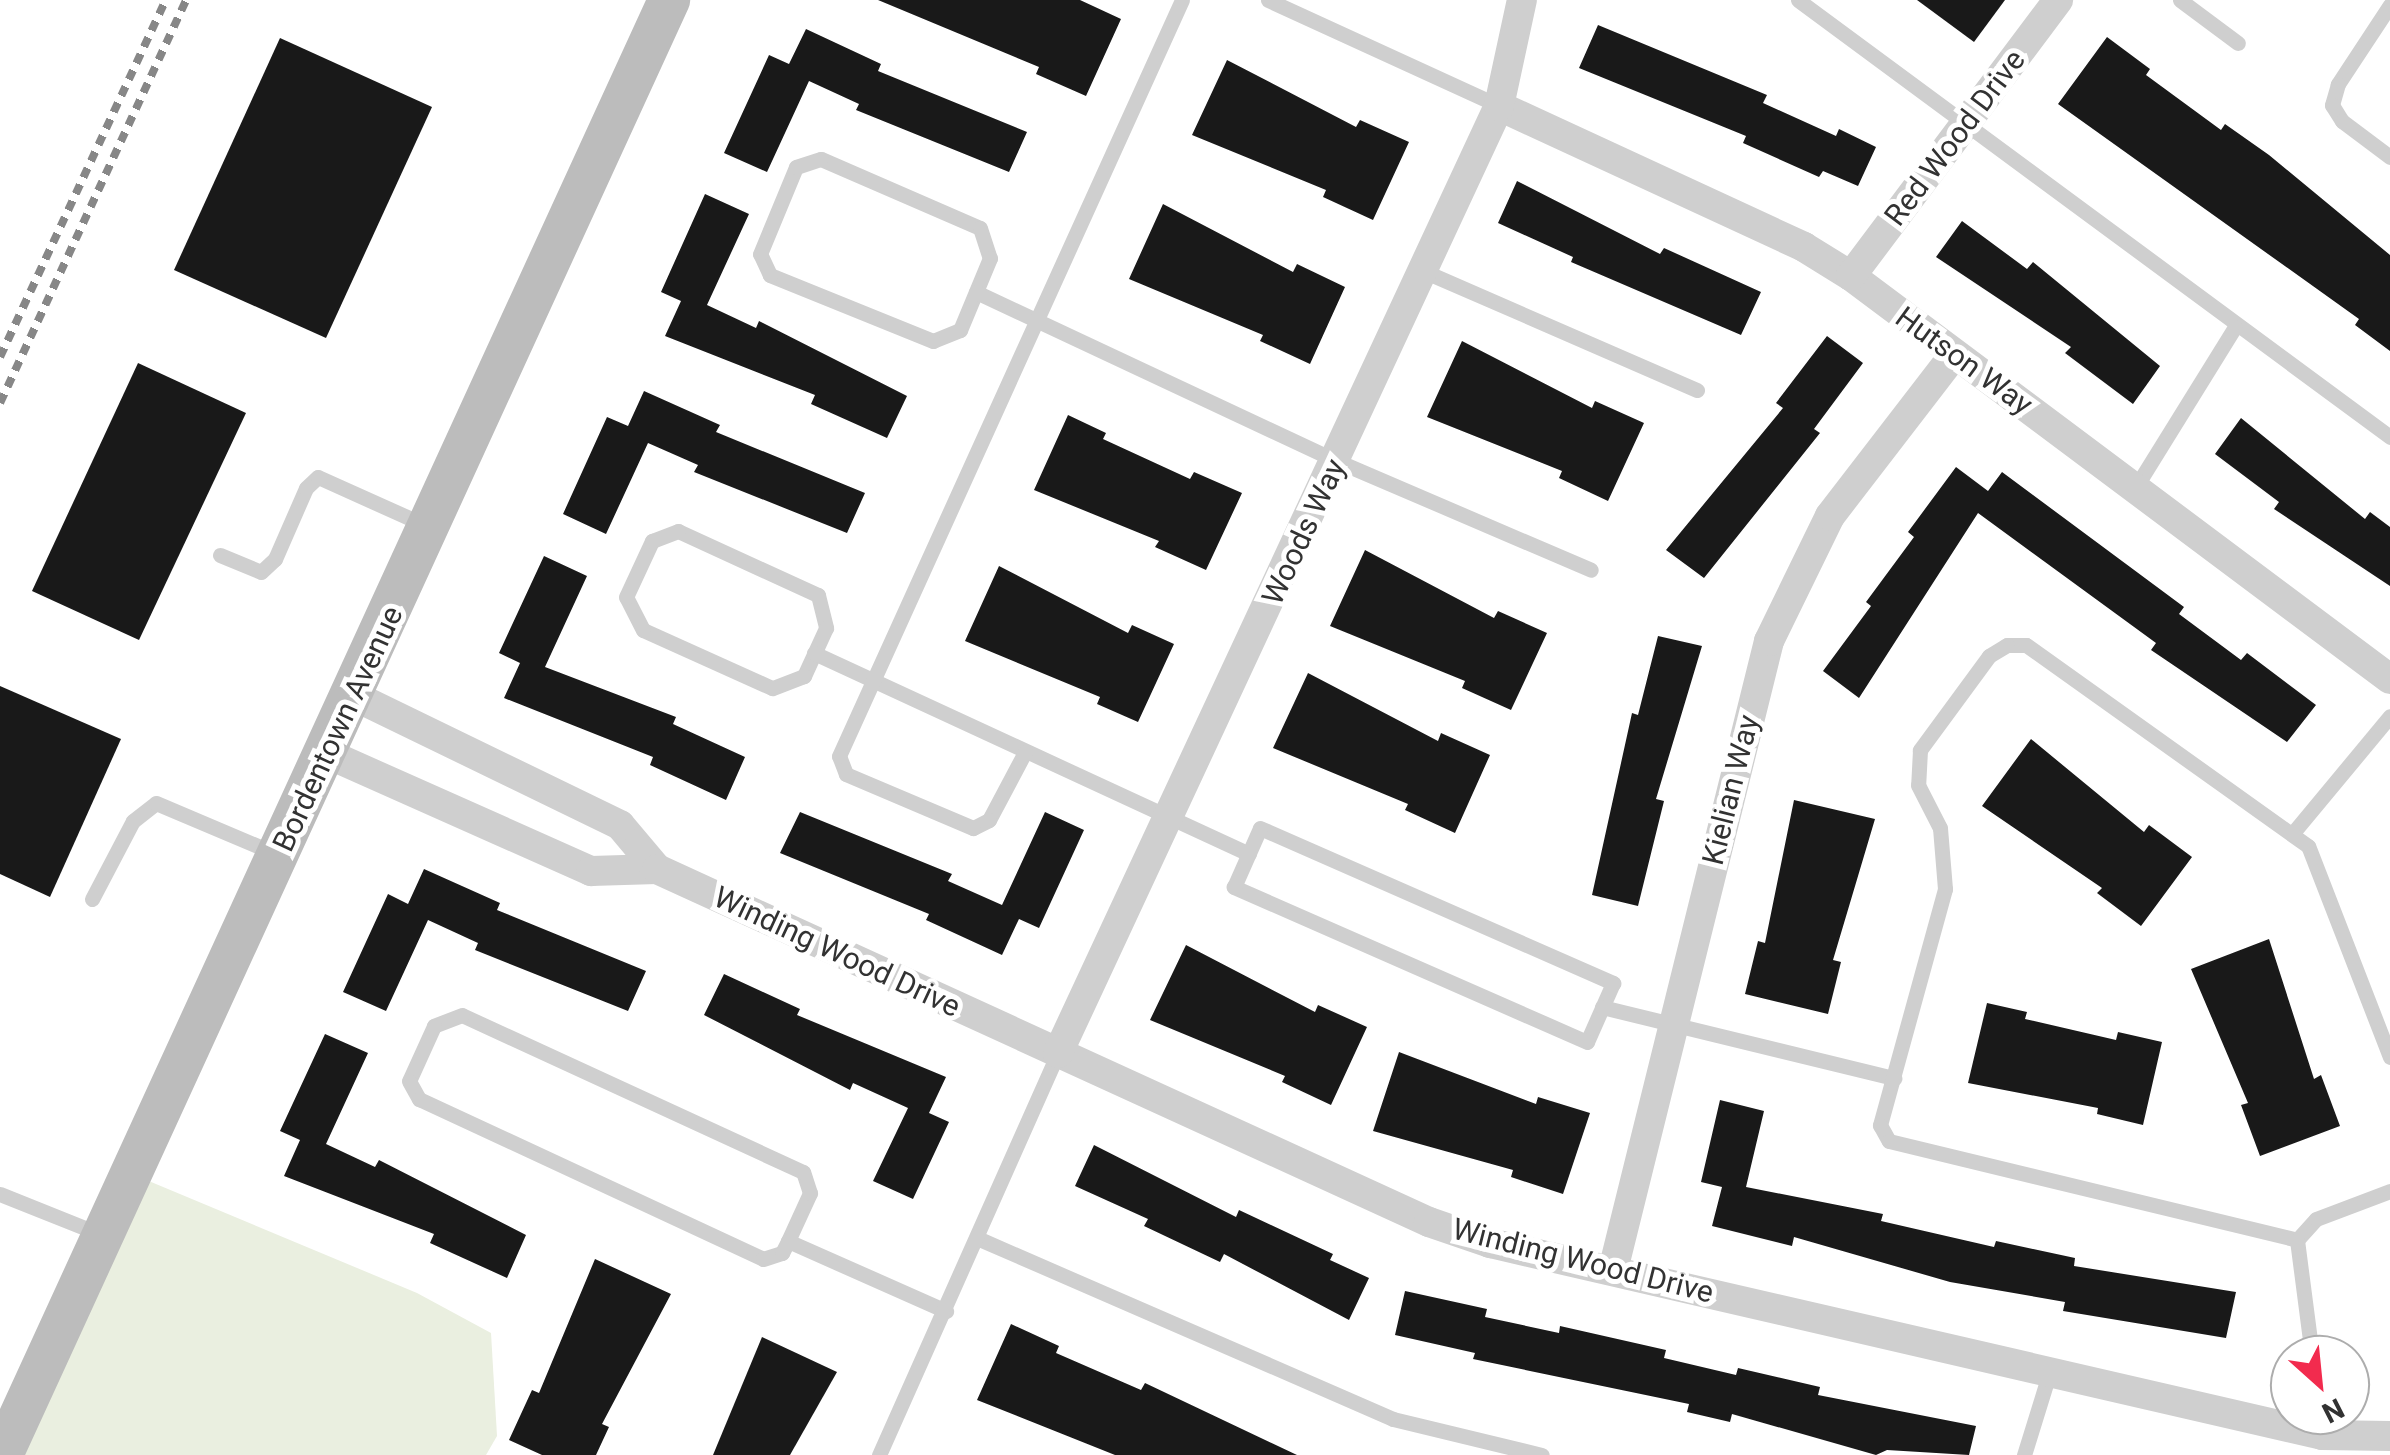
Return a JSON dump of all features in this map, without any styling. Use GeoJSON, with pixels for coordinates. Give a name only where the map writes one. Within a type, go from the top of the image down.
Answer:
{"type":"FeatureCollection","features":[{"type":"Feature","properties":{"kind":"main road","name":"Bordentown Avenue"},"geometry":{"type":"LineString","coordinates":[[2,1455],[328,754],[668,0]]}},
{"type":"Feature","properties":{"kind":"street","name":"Woods Way"},"geometry":{"type":"LineString","coordinates":[[1058,1054],[1172,818],[1499,106],[1522,0]]}},
{"type":"Feature","properties":{"kind":"street","name":"Red Wood Drive"},"geometry":{"type":"LineString","coordinates":[[1851,276],[2058,0]]}},
{"type":"Feature","properties":{"kind":"street","name":"Hutson Way"},"geometry":{"type":"LineString","coordinates":[[1499,106],[1804,247],[1851,276],[1953,356],[2137,485],[2390,679]]}},
{"type":"Feature","properties":{"kind":"street","name":"Kielian Way"},"geometry":{"type":"LineString","coordinates":[[1612,1270],[1678,1025],[1730,784],[1769,641],[1830,516],[1953,356]]}},
{"type":"Feature","properties":{"kind":"street","name":"Winding Wood Drive"},"geometry":{"type":"LineString","coordinates":[[354,696],[620,826],[657,869],[1429,1222],[1612,1270],[2049,1374],[2270,1415]]}},
{"type":"Feature","properties":{"kind":"street","name":"Winding Wood Drive"},"geometry":{"type":"LineString","coordinates":[[328,754],[591,871],[657,869]]}},
{"type":"Feature","properties":{"kind":"lane"},"geometry":{"type":"LineString","coordinates":[[1025,752],[989,820],[973,828],[846,774],[839,756],[844,737],[1039,322],[1182,0]]}},
{"type":"Feature","properties":{"kind":"lane"},"geometry":{"type":"LineString","coordinates":[[1268,0],[1499,106]]}},
{"type":"Feature","properties":{"kind":"lane"},"geometry":{"type":"LineString","coordinates":[[1798,0],[2390,437]]}},
{"type":"Feature","properties":{"kind":"lane"},"geometry":{"type":"LineString","coordinates":[[2180,0],[2238,43]]}},
{"type":"Feature","properties":{"kind":"lane"},"geometry":{"type":"LineString","coordinates":[[2390,5],[2338,84],[2332,105],[2342,121],[2390,156]]}},
{"type":"Feature","properties":{"kind":"lane"},"geometry":{"type":"LineString","coordinates":[[822,159],[980,228],[990,258],[976,292],[960,330],[933,341],[770,274],[760,254],[796,168],[822,159]]}},
{"type":"Feature","properties":{"kind":"lane"},"geometry":{"type":"LineString","coordinates":[[1421,270],[1698,390]]}},
{"type":"Feature","properties":{"kind":"lane"},"geometry":{"type":"LineString","coordinates":[[976,292],[1337,461],[1591,570]]}},
{"type":"Feature","properties":{"kind":"lane"},"geometry":{"type":"LineString","coordinates":[[2137,485],[2235,326]]}},
{"type":"Feature","properties":{"kind":"lane"},"geometry":{"type":"LineString","coordinates":[[220,555],[261,572],[275,560],[306,488],[318,477],[431,527]]}},
{"type":"Feature","properties":{"kind":"lane"},"geometry":{"type":"LineString","coordinates":[[678,531],[818,595],[826,628],[814,653],[804,676],[772,688],[642,630],[626,597],[652,540],[678,531]]}},
{"type":"Feature","properties":{"kind":"lane"},"geometry":{"type":"LineString","coordinates":[[2297,1240],[1889,1141],[1880,1125],[1945,889],[1940,828],[1918,785],[1920,750],[1989,656],[2007,644],[2026,645],[2308,846],[2390,1057]]}},
{"type":"Feature","properties":{"kind":"lane"},"geometry":{"type":"LineString","coordinates":[[814,653],[1249,854]]}},
{"type":"Feature","properties":{"kind":"lane"},"geometry":{"type":"LineString","coordinates":[[2292,834],[2390,716]]}},
{"type":"Feature","properties":{"kind":"lane"},"geometry":{"type":"LineString","coordinates":[[92,898],[133,821],[156,802],[280,855]]}},
{"type":"Feature","properties":{"kind":"lane"},"geometry":{"type":"LineString","coordinates":[[1260,828],[1613,983],[1602,1008],[1587,1042],[1234,887],[1260,828]]}},
{"type":"Feature","properties":{"kind":"lane"},"geometry":{"type":"LineString","coordinates":[[1602,1008],[1894,1078]]}},
{"type":"Feature","properties":{"kind":"lane"},"geometry":{"type":"LineString","coordinates":[[462,1015],[802,1172],[810,1193],[788,1241],[782,1253],[763,1259],[419,1099],[409,1081],[434,1026],[462,1015]]}},
{"type":"Feature","properties":{"kind":"lane"},"geometry":{"type":"LineString","coordinates":[[879,1455],[1058,1054]]}},
{"type":"Feature","properties":{"kind":"lane"},"geometry":{"type":"LineString","coordinates":[[2309,1335],[2297,1240],[2316,1219],[2390,1191]]}},
{"type":"Feature","properties":{"kind":"lane"},"geometry":{"type":"LineString","coordinates":[[0,1194],[104,1236]]}},
{"type":"Feature","properties":{"kind":"lane"},"geometry":{"type":"LineString","coordinates":[[977,1238],[1393,1419],[1542,1455]]}},
{"type":"Feature","properties":{"kind":"lane"},"geometry":{"type":"LineString","coordinates":[[788,1241],[946,1311]]}},
{"type":"Feature","properties":{"kind":"lane"},"geometry":{"type":"LineString","coordinates":[[2024,1455],[2049,1374]]}},
{"type":"Feature","properties":{"kind":"shaded area"},"geometry":{"type":"Polygon","coordinates":[[[132,1174],[417,1293],[491,1333],[497,1436],[486,1455],[2,1455],[132,1174]]]}},
{"type":"Feature","properties":{"kind":"building"},"geometry":{"type":"Polygon","coordinates":[[[878,0],[1080,0],[1121,19],[1086,96],[1036,74],[1039,67],[878,0]]]}},
{"type":"Feature","properties":{"kind":"building"},"geometry":{"type":"Polygon","coordinates":[[[1917,0],[2005,0],[1974,42],[1917,0]]]}},
{"type":"Feature","properties":{"kind":"building"},"geometry":{"type":"Polygon","coordinates":[[[1598,25],[1767,95],[1763,103],[1836,136],[1839,129],[1876,147],[1858,186],[1823,171],[1819,177],[1743,143],[1746,136],[1579,68],[1598,25]]]}},
{"type":"Feature","properties":{"kind":"building"},"geometry":{"type":"Polygon","coordinates":[[[806,29],[881,64],[878,71],[1027,132],[1009,172],[856,110],[859,104],[809,81],[767,172],[724,153],[769,55],[789,64],[806,29]]]}},
{"type":"Feature","properties":{"kind":"building"},"geometry":{"type":"Polygon","coordinates":[[[2107,37],[2150,69],[2146,75],[2221,130],[2225,124],[2269,155],[2390,255],[2390,351],[2355,325],[2359,319],[2058,104],[2107,37]]]}},
{"type":"Feature","properties":{"kind":"building"},"geometry":{"type":"Polygon","coordinates":[[[280,38],[432,107],[326,338],[174,270],[280,38]]]}},
{"type":"Feature","properties":{"kind":"building"},"geometry":{"type":"Polygon","coordinates":[[[1227,60],[1356,127],[1360,120],[1409,142],[1373,220],[1323,197],[1326,190],[1192,135],[1227,60]]]}},
{"type":"Feature","properties":{"kind":"building"},"geometry":{"type":"Polygon","coordinates":[[[1517,181],[1660,254],[1664,248],[1761,292],[1741,335],[1571,262],[1573,257],[1498,223],[1517,181]]]}},
{"type":"Feature","properties":{"kind":"building"},"geometry":{"type":"Polygon","coordinates":[[[705,194],[749,214],[707,305],[756,328],[759,321],[907,396],[887,438],[811,404],[815,395],[665,336],[681,301],[661,292],[705,194]]]}},
{"type":"Feature","properties":{"kind":"building"},"geometry":{"type":"Polygon","coordinates":[[[1163,204],[1293,272],[1297,264],[1345,287],[1310,364],[1260,341],[1263,335],[1129,279],[1163,204]]]}},
{"type":"Feature","properties":{"kind":"building"},"geometry":{"type":"Polygon","coordinates":[[[1962,221],[2027,269],[2033,262],[2160,366],[2133,404],[2065,353],[2071,347],[1936,257],[1962,221]]]}},
{"type":"Feature","properties":{"kind":"building"},"geometry":{"type":"Polygon","coordinates":[[[1827,336],[1863,363],[1814,429],[1820,433],[1704,578],[1666,550],[1783,408],[1776,403],[1827,336]]]}},
{"type":"Feature","properties":{"kind":"building"},"geometry":{"type":"Polygon","coordinates":[[[1462,341],[1592,408],[1595,401],[1644,423],[1608,501],[1559,478],[1562,471],[1427,417],[1462,341]]]}},
{"type":"Feature","properties":{"kind":"building"},"geometry":{"type":"Polygon","coordinates":[[[138,363],[246,413],[139,640],[32,591],[138,363]]]}},
{"type":"Feature","properties":{"kind":"building"},"geometry":{"type":"Polygon","coordinates":[[[644,391],[720,425],[716,432],[865,493],[847,533],[694,472],[698,465],[648,443],[606,534],[563,514],[607,417],[628,426],[644,391]]]}},
{"type":"Feature","properties":{"kind":"building"},"geometry":{"type":"Polygon","coordinates":[[[1068,415],[1106,433],[1103,439],[1190,479],[1194,472],[1242,493],[1206,570],[1155,547],[1159,541],[1034,490],[1068,415]]]}},
{"type":"Feature","properties":{"kind":"building"},"geometry":{"type":"Polygon","coordinates":[[[2241,418],[2365,519],[2370,512],[2390,527],[2390,586],[2274,509],[2279,502],[2215,454],[2241,418]]]}},
{"type":"Feature","properties":{"kind":"building"},"geometry":{"type":"Polygon","coordinates":[[[1956,467],[1988,491],[2002,472],[2184,607],[2179,614],[2241,660],[2247,653],[2316,705],[2287,742],[2151,650],[2156,643],[1978,513],[1859,698],[1823,671],[1871,606],[1866,602],[1914,537],[1908,532],[1956,467]]]}},
{"type":"Feature","properties":{"kind":"building"},"geometry":{"type":"Polygon","coordinates":[[[1365,550],[1494,618],[1498,611],[1547,633],[1511,710],[1462,688],[1465,681],[1330,626],[1365,550]]]}},
{"type":"Feature","properties":{"kind":"building"},"geometry":{"type":"Polygon","coordinates":[[[544,556],[587,576],[545,667],[676,717],[673,724],[745,757],[726,800],[650,765],[653,757],[504,698],[520,663],[499,653],[544,556]]]}},
{"type":"Feature","properties":{"kind":"building"},"geometry":{"type":"Polygon","coordinates":[[[999,566],[1128,633],[1132,625],[1174,644],[1138,722],[1097,704],[1100,697],[965,641],[999,566]]]}},
{"type":"Feature","properties":{"kind":"building"},"geometry":{"type":"Polygon","coordinates":[[[1658,636],[1702,646],[1656,799],[1664,801],[1638,906],[1592,895],[1632,713],[1638,715],[1658,636]]]}},
{"type":"Feature","properties":{"kind":"building"},"geometry":{"type":"Polygon","coordinates":[[[1308,673],[1438,741],[1441,733],[1490,755],[1455,833],[1405,810],[1408,804],[1273,748],[1308,673]]]}},
{"type":"Feature","properties":{"kind":"building"},"geometry":{"type":"Polygon","coordinates":[[[0,686],[121,739],[50,897],[0,874],[0,686]]]}},
{"type":"Feature","properties":{"kind":"building"},"geometry":{"type":"Polygon","coordinates":[[[2031,739],[2144,832],[2149,825],[2192,857],[2141,926],[2097,893],[2102,888],[1982,806],[2031,739]]]}},
{"type":"Feature","properties":{"kind":"building"},"geometry":{"type":"Polygon","coordinates":[[[1794,800],[1875,819],[1833,960],[1841,962],[1828,1014],[1745,994],[1758,941],[1765,943],[1794,800]]]}},
{"type":"Feature","properties":{"kind":"building"},"geometry":{"type":"Polygon","coordinates":[[[800,812],[952,874],[948,881],[1002,905],[1045,812],[1084,830],[1039,928],[1019,919],[1002,955],[926,920],[929,914],[780,853],[800,812]]]}},
{"type":"Feature","properties":{"kind":"building"},"geometry":{"type":"Polygon","coordinates":[[[424,869],[500,903],[497,910],[646,971],[628,1011],[475,950],[478,943],[428,920],[386,1011],[343,992],[388,894],[408,904],[424,869]]]}},
{"type":"Feature","properties":{"kind":"building"},"geometry":{"type":"Polygon","coordinates":[[[2269,939],[2314,1079],[2321,1075],[2340,1126],[2260,1156],[2241,1105],[2248,1103],[2191,969],[2269,939]]]}},
{"type":"Feature","properties":{"kind":"building"},"geometry":{"type":"Polygon","coordinates":[[[1186,945],[1315,1012],[1318,1005],[1367,1027],[1331,1105],[1282,1082],[1285,1076],[1150,1020],[1186,945]]]}},
{"type":"Feature","properties":{"kind":"building"},"geometry":{"type":"Polygon","coordinates":[[[724,974],[800,1009],[797,1015],[946,1077],[929,1113],[949,1122],[913,1199],[873,1181],[908,1108],[853,1083],[850,1090],[704,1015],[724,974]]]}},
{"type":"Feature","properties":{"kind":"building"},"geometry":{"type":"Polygon","coordinates":[[[1987,1003],[2027,1012],[2025,1019],[2116,1040],[2118,1032],[2162,1042],[2143,1125],[2097,1114],[2098,1108],[1968,1083],[1987,1003]]]}},
{"type":"Feature","properties":{"kind":"building"},"geometry":{"type":"Polygon","coordinates":[[[325,1034],[368,1053],[326,1144],[375,1167],[379,1160],[526,1235],[507,1278],[430,1243],[434,1234],[284,1176],[300,1140],[280,1131],[325,1034]]]}},
{"type":"Feature","properties":{"kind":"building"},"geometry":{"type":"Polygon","coordinates":[[[1399,1052],[1536,1104],[1538,1097],[1590,1113],[1563,1194],[1511,1177],[1513,1170],[1373,1131],[1399,1052]]]}},
{"type":"Feature","properties":{"kind":"building"},"geometry":{"type":"Polygon","coordinates":[[[1720,1100],[1764,1111],[1746,1187],[1883,1214],[1881,1221],[1994,1247],[1996,1241],[2075,1258],[2074,1266],[2236,1292],[2226,1338],[2063,1311],[2065,1302],[1950,1282],[1794,1237],[1792,1246],[1712,1226],[1722,1187],[1701,1182],[1720,1100]]]}},
{"type":"Feature","properties":{"kind":"building"},"geometry":{"type":"Polygon","coordinates":[[[1094,1145],[1236,1217],[1239,1210],[1333,1254],[1330,1260],[1369,1278],[1349,1320],[1224,1254],[1220,1262],[1144,1226],[1148,1219],[1075,1186],[1094,1145]]]}},
{"type":"Feature","properties":{"kind":"building"},"geometry":{"type":"Polygon","coordinates":[[[595,1259],[671,1294],[602,1424],[609,1427],[596,1455],[542,1455],[509,1440],[532,1390],[539,1393],[595,1259]]]}},
{"type":"Feature","properties":{"kind":"building"},"geometry":{"type":"Polygon","coordinates":[[[1405,1291],[1487,1309],[1485,1317],[1559,1333],[1560,1326],[1666,1350],[1664,1358],[1736,1375],[1738,1368],[1820,1387],[1818,1395],[1976,1426],[1969,1455],[1887,1450],[1876,1455],[1732,1414],[1730,1422],[1687,1412],[1689,1404],[1473,1359],[1475,1353],[1395,1335],[1405,1291]]]}},
{"type":"Feature","properties":{"kind":"building"},"geometry":{"type":"Polygon","coordinates":[[[1011,1324],[1059,1346],[1056,1353],[1141,1390],[1145,1383],[1297,1455],[1115,1455],[977,1400],[1011,1324]]]}},
{"type":"Feature","properties":{"kind":"building"},"geometry":{"type":"Polygon","coordinates":[[[762,1337],[837,1372],[790,1455],[713,1455],[762,1337]]]}},
{"type":"Feature","properties":{"kind":"railway"},"geometry":{"type":"LineString","coordinates":[[0,357],[166,0]]}},
{"type":"Feature","properties":{"kind":"railway"},"geometry":{"type":"LineString","coordinates":[[0,403],[186,0]]}}]}
